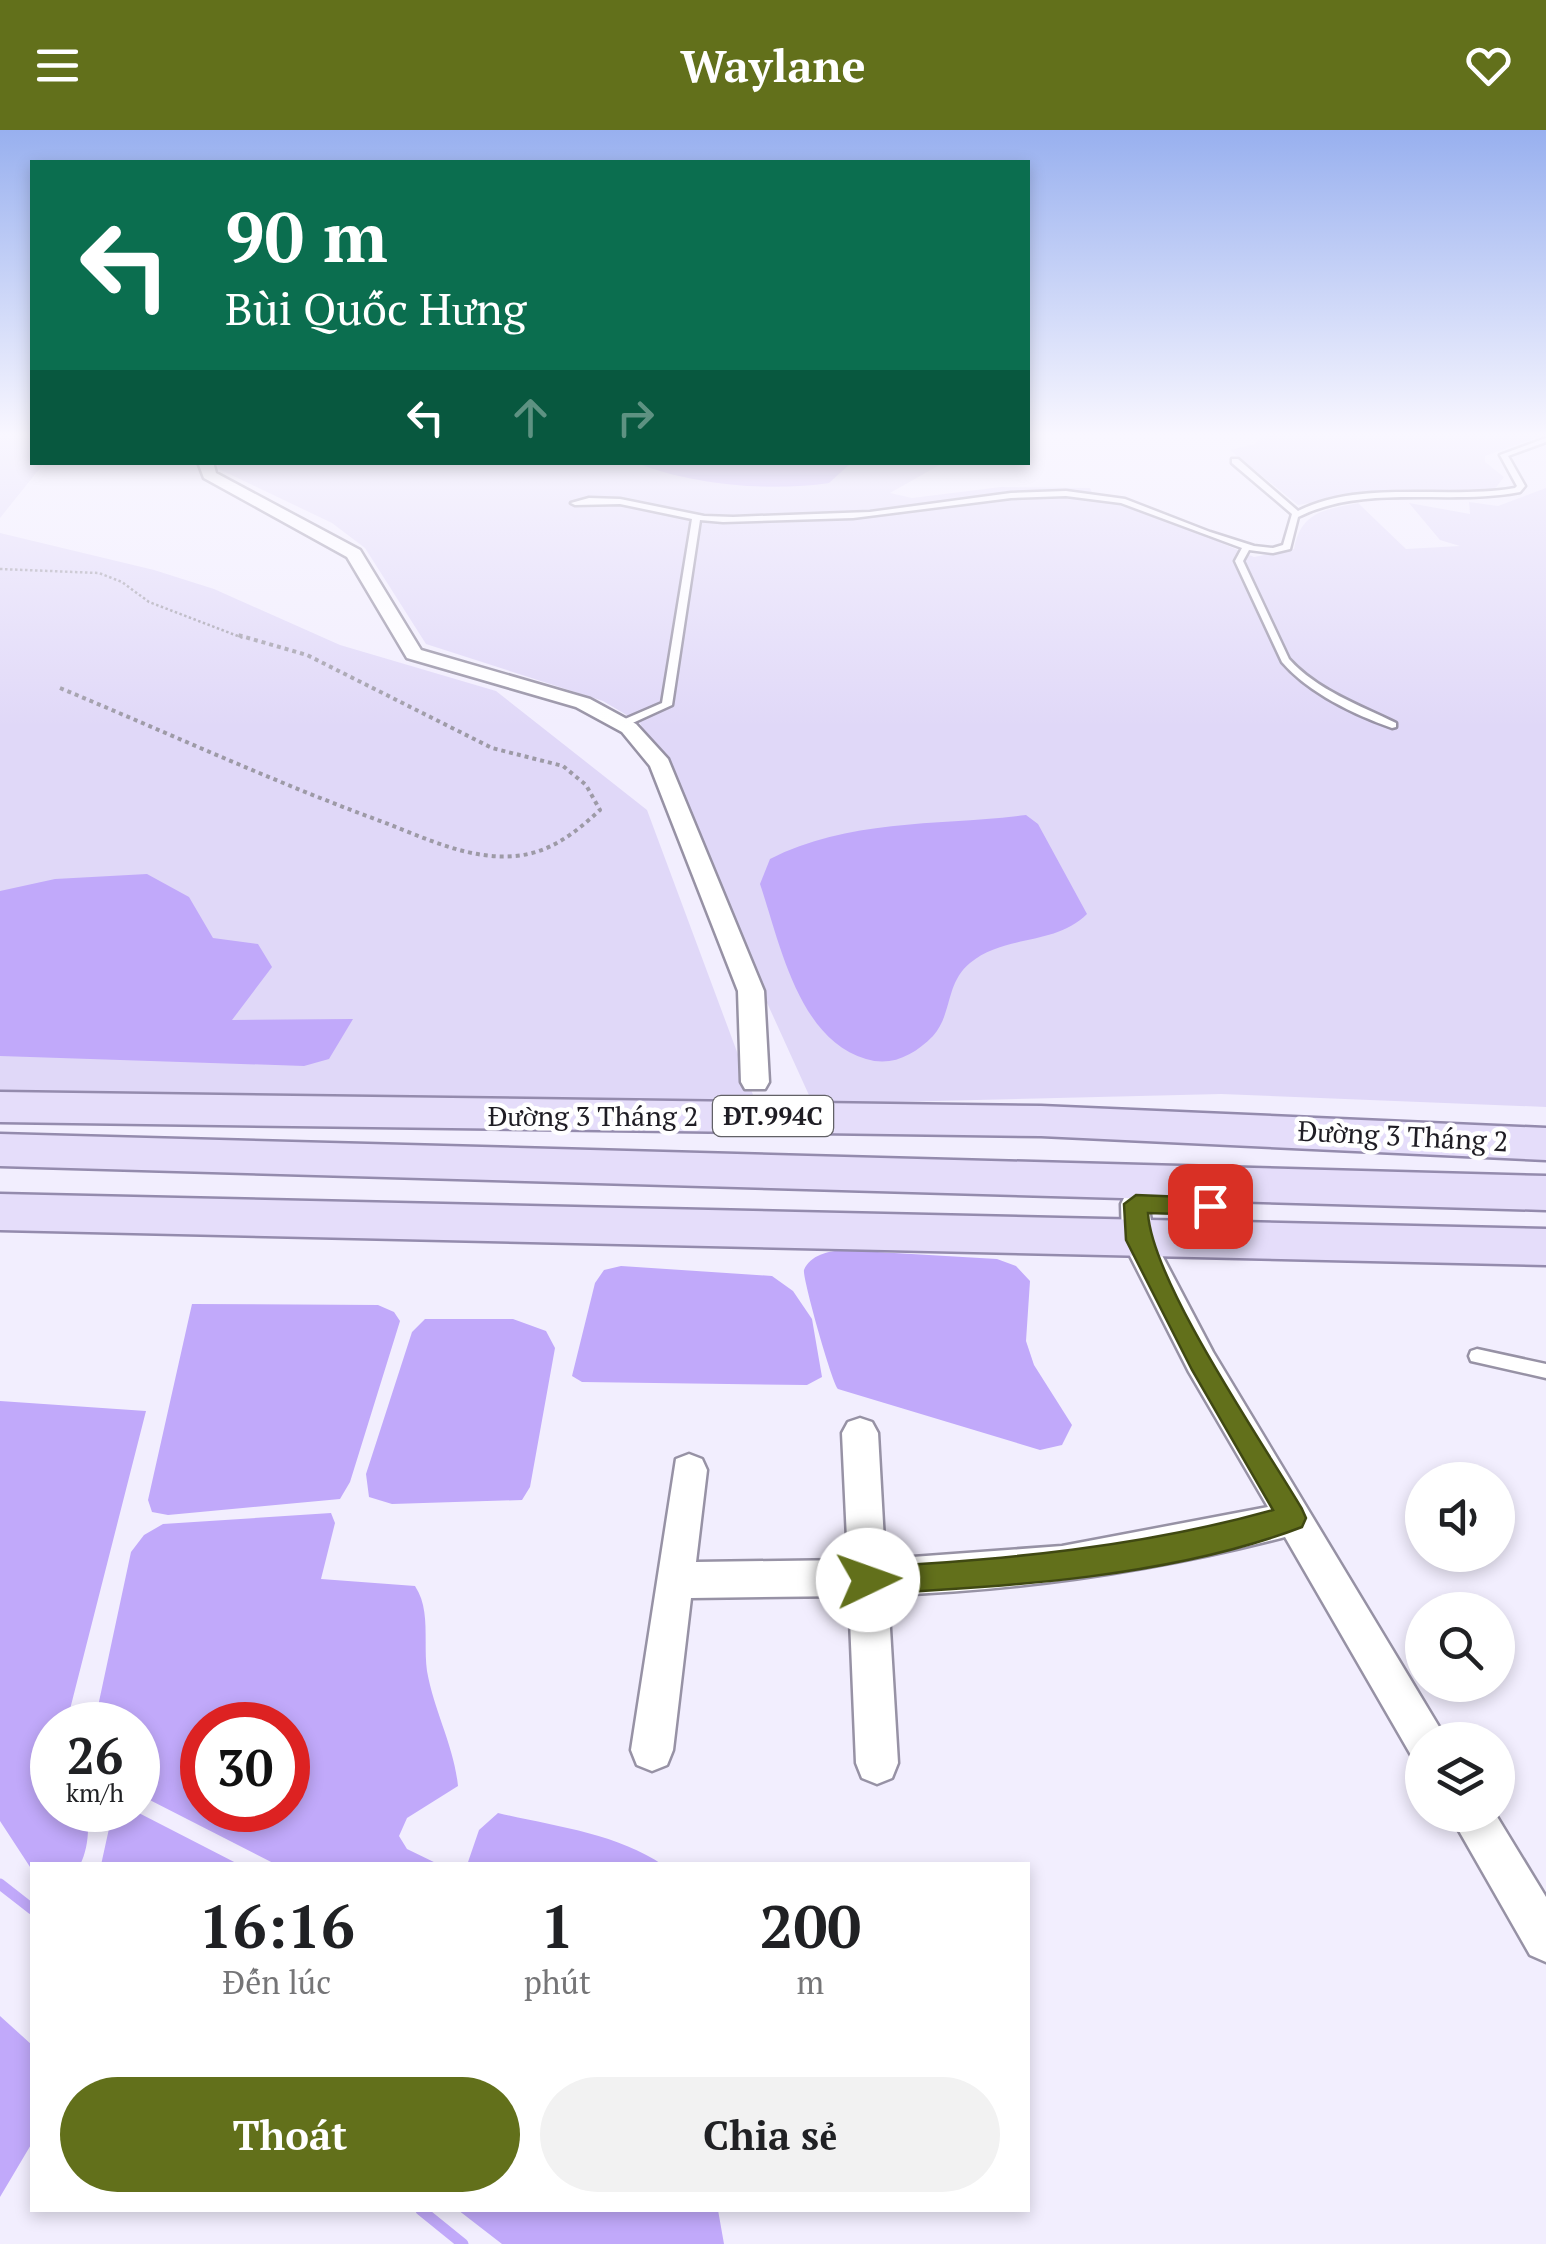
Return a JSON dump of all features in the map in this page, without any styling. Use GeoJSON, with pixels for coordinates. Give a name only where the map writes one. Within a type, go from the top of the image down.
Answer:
{"type":"FeatureCollection","features":[{"type":"Feature","properties":{"kind":"main road","name":"Đường 3 Tháng 2"},"geometry":{"type":"LineString","coordinates":[[0,1107],[1042,1121],[1546,1144]]}},
{"type":"Feature","properties":{"kind":"main road","name":"Đường 3 Tháng 2"},"geometry":{"type":"LineString","coordinates":[[0,1150],[1546,1193]]}},
{"type":"Feature","properties":{"kind":"main road"},"geometry":{"type":"LineString","coordinates":[[0,1178],[1137,1222],[1546,1246]]}},
{"type":"Feature","properties":{"kind":"main road"},"geometry":{"type":"LineString","coordinates":[[0,1212],[1137,1222],[1546,1216]]}},
{"type":"Feature","properties":{"kind":"street"},"geometry":{"type":"LineString","coordinates":[[311,531],[354,554],[414,654],[584,703],[622,724],[660,764],[751,991],[755,1082]]}},
{"type":"Feature","properties":{"kind":"street"},"geometry":{"type":"LineString","coordinates":[[1137,1222],[1201,1362],[1415,1722]]}},
{"type":"Feature","properties":{"kind":"street"},"geometry":{"type":"LineString","coordinates":[[860,1433],[876,1763]]}},
{"type":"Feature","properties":{"kind":"street"},"geometry":{"type":"LineString","coordinates":[[652,1750],[689,1470]]}},
{"type":"Feature","properties":{"kind":"street"},"geometry":{"type":"LineString","coordinates":[[674,1580],[868,1580],[990,1574],[1202,1544],[1292,1518]]}},
{"type":"Feature","properties":{"kind":"street"},"geometry":{"type":"LineString","coordinates":[[1481,1832],[1546,1939]]}},
{"type":"Feature","properties":{"kind":"lane"},"geometry":{"type":"LineString","coordinates":[[622,724],[667,704],[694,531]]}},
{"type":"Feature","properties":{"kind":"lane"},"geometry":{"type":"LineString","coordinates":[[1205,531],[1246,549],[1281,551],[1287,546],[1288,531]]}},
{"type":"Feature","properties":{"kind":"lane"},"geometry":{"type":"LineString","coordinates":[[1246,549],[1239,561],[1285,660],[1317,687],[1392,725]]}},
{"type":"Feature","properties":{"kind":"lane"},"geometry":{"type":"LineString","coordinates":[[1477,1356],[1546,1371]]}},
{"type":"Feature","properties":{"kind":"path"},"geometry":{"type":"LineString","coordinates":[[0,569],[99,573],[122,582],[149,602],[198,616],[257,644],[307,655],[492,748],[563,766],[586,784],[600,810],[570,837],[548,849],[513,857],[467,851],[313,797],[60,688]]}},
{"type":"Feature","properties":{"kind":"shaded area"},"geometry":{"type":"Polygon","coordinates":[[[342,531],[1193,531],[1254,557],[1294,549],[1300,531],[1387,531],[1406,549],[1460,546],[1440,540],[1432,531],[1546,531],[1546,1107],[1221,1094],[813,1104],[640,723],[603,701],[426,644],[365,548],[342,531]]]}},
{"type":"Feature","properties":{"kind":"shaded area"},"geometry":{"type":"Polygon","coordinates":[[[0,533],[154,570],[214,589],[340,645],[496,691],[647,810],[759,1111],[0,1094],[0,533]]]}},
{"type":"Feature","properties":{"kind":"shaded area"},"geometry":{"type":"Polygon","coordinates":[[[1026,815],[1038,824],[1087,914],[1060,931],[999,948],[970,963],[956,980],[939,1027],[910,1054],[894,1060],[866,1059],[843,1048],[824,1032],[795,986],[760,884],[770,859],[832,836],[863,830],[1026,815]]]}},
{"type":"Feature","properties":{"kind":"shaded area"},"geometry":{"type":"Polygon","coordinates":[[[147,874],[189,897],[213,938],[258,944],[272,967],[232,1020],[353,1019],[329,1059],[304,1066],[0,1056],[0,891],[55,879],[147,874]]]}},
{"type":"Feature","properties":{"kind":"shaded area"},"geometry":{"type":"Polygon","coordinates":[[[843,1250],[997,1259],[1016,1266],[1030,1281],[1026,1341],[1034,1365],[1072,1425],[1062,1445],[1040,1450],[838,1389],[804,1270],[815,1257],[843,1250]]]}},
{"type":"Feature","properties":{"kind":"shaded area"},"geometry":{"type":"Polygon","coordinates":[[[621,1266],[772,1276],[793,1291],[812,1319],[822,1377],[807,1385],[582,1382],[572,1376],[595,1283],[604,1270],[621,1266]]]}},
{"type":"Feature","properties":{"kind":"shaded area"},"geometry":{"type":"Polygon","coordinates":[[[192,1304],[378,1305],[394,1312],[400,1321],[350,1482],[340,1499],[168,1515],[152,1512],[148,1500],[192,1304]]]}},
{"type":"Feature","properties":{"kind":"shaded area"},"geometry":{"type":"Polygon","coordinates":[[[425,1319],[513,1319],[546,1331],[555,1348],[530,1487],[522,1500],[392,1504],[369,1497],[366,1474],[412,1332],[425,1319]]]}},
{"type":"Feature","properties":{"kind":"shaded area"},"geometry":{"type":"Polygon","coordinates":[[[0,1401],[146,1411],[72,1702],[30,1702],[30,1832],[88,1832],[85,1852],[81,1862],[30,1862],[30,1867],[0,1821],[0,1401]]]}},
{"type":"Feature","properties":{"kind":"shaded area"},"geometry":{"type":"Polygon","coordinates":[[[331,1513],[335,1523],[321,1579],[415,1586],[425,1616],[430,1686],[458,1786],[407,1818],[399,1836],[407,1849],[434,1862],[271,1862],[212,1832],[310,1832],[310,1702],[180,1702],[180,1815],[160,1805],[160,1702],[99,1702],[131,1552],[144,1535],[163,1524],[331,1513]]]}},
{"type":"Feature","properties":{"kind":"shaded area"},"geometry":{"type":"Polygon","coordinates":[[[498,1813],[605,1838],[658,1862],[468,1862],[479,1830],[498,1813]]]}},
{"type":"Feature","properties":{"kind":"shaded area"},"geometry":{"type":"Polygon","coordinates":[[[160,1824],[234,1862],[102,1862],[108,1832],[160,1832],[160,1824]]]}},
{"type":"Feature","properties":{"kind":"shaded area"},"geometry":{"type":"Polygon","coordinates":[[[0,2016],[30,2043],[30,2146],[0,2197],[0,2016]]]}},
{"type":"Feature","properties":{"kind":"shaded area"},"geometry":{"type":"Polygon","coordinates":[[[461,2212],[718,2212],[724,2244],[502,2244],[461,2212]]]}},
{"type":"Feature","properties":{"kind":"waterway"},"geometry":{"type":"LineString","coordinates":[[0,1884],[30,1907]]}},
{"type":"Feature","properties":{"kind":"waterway"},"geometry":{"type":"LineString","coordinates":[[423,2212],[463,2244]]}},
{"type":"Feature","properties":{"kind":"route"},"geometry":{"type":"LineString","coordinates":[[868,1580],[990,1574],[1202,1544],[1292,1518],[1201,1362],[1138,1240],[1136,1204],[1210,1206]]}}]}
